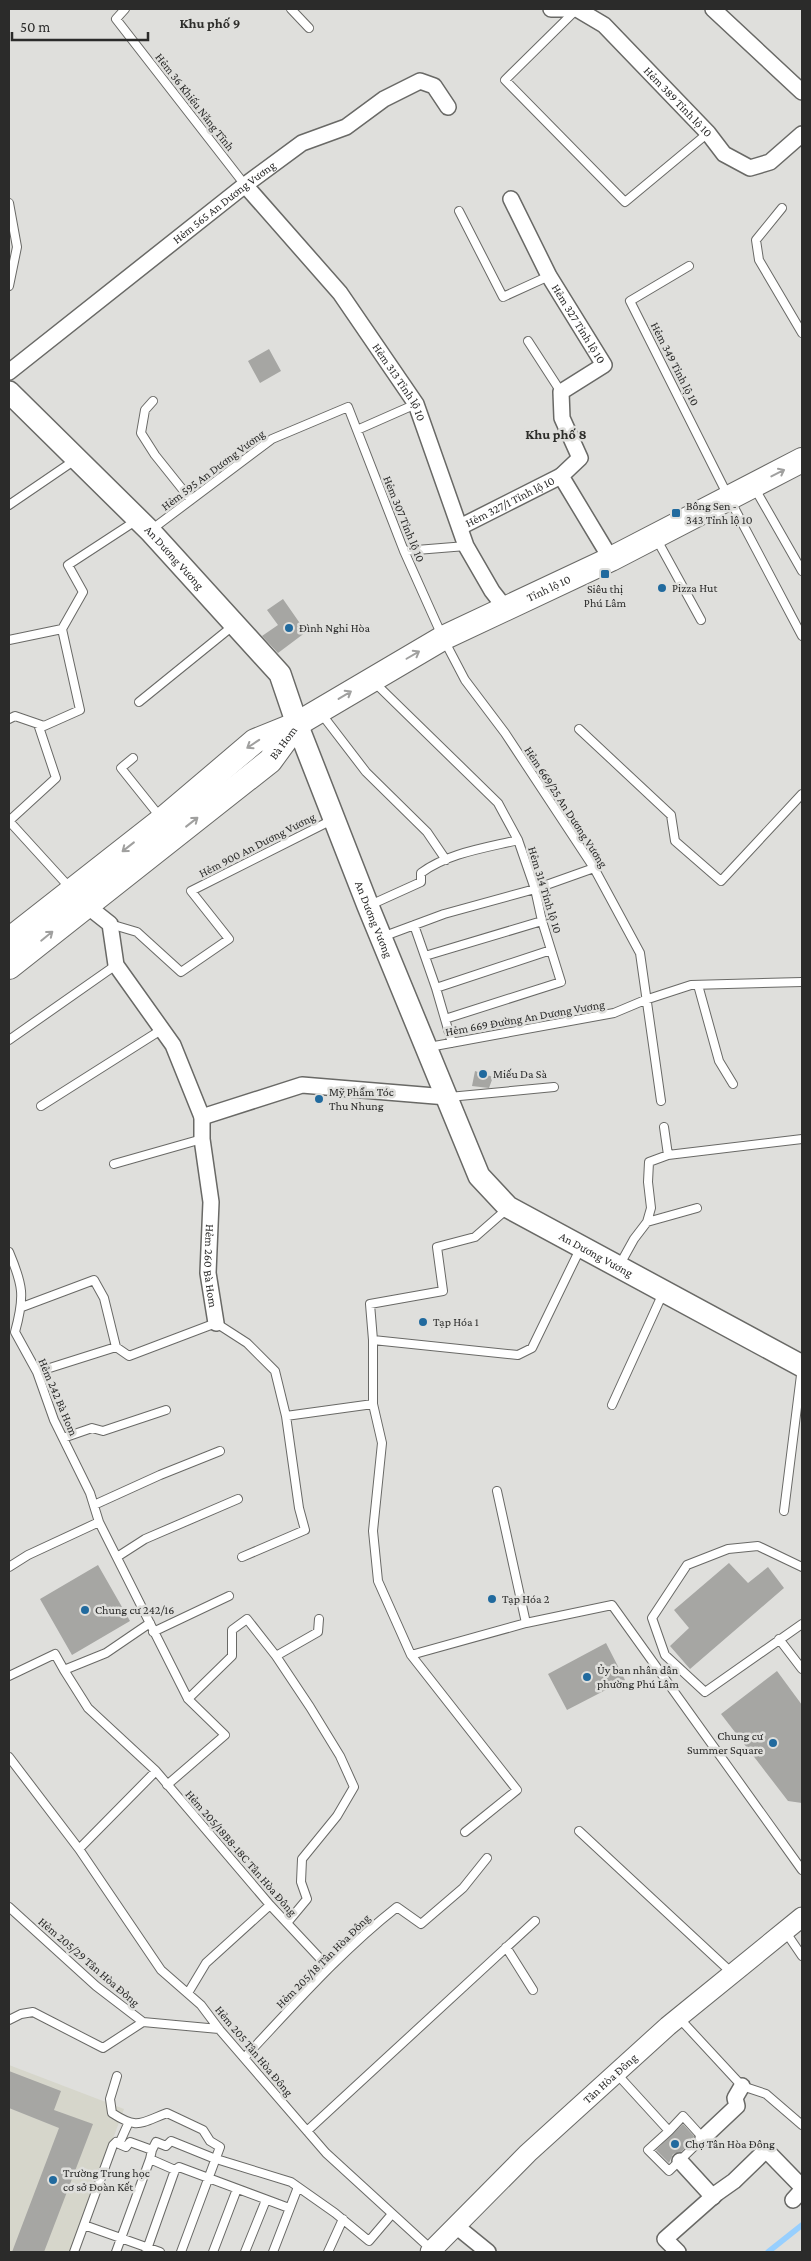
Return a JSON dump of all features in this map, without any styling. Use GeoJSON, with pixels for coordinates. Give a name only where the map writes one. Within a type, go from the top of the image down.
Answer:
{"type":"FeatureCollection","features":[{"type":"Feature","properties":{"kind":"main road","name":"An Dương Vương"},"geometry":{"type":"LineString","coordinates":[[9,392],[143,526],[280,674],[297,724],[368,906],[480,1176],[508,1207],[802,1365]]}},
{"type":"Feature","properties":{"kind":"main road","name":"Tỉnh lộ 10"},"geometry":{"type":"LineString","coordinates":[[297,724],[443,638],[611,559],[802,460]]}},
{"type":"Feature","properties":{"kind":"main road","name":"Bà Hom"},"geometry":{"type":"LineString","coordinates":[[9,967],[78,898],[162,820],[255,742],[297,724]]}},
{"type":"Feature","properties":{"kind":"main road","name":"Bà Hom"},"geometry":{"type":"LineString","coordinates":[[9,940],[78,898],[270,761],[297,724]]}},
{"type":"Feature","properties":{"kind":"street","name":"Hẻm 389 Tỉnh lộ 10"},"geometry":{"type":"LineString","coordinates":[[551,9],[577,10],[604,25],[708,133],[724,154],[750,168],[770,162],[802,134]]}},
{"type":"Feature","properties":{"kind":"street"},"geometry":{"type":"LineString","coordinates":[[713,9],[802,92]]}},
{"type":"Feature","properties":{"kind":"street","name":"Hẻm 565 An Dương Vương"},"geometry":{"type":"LineString","coordinates":[[9,372],[244,184],[302,143],[346,127],[384,99],[420,81],[434,86],[448,107]]}},
{"type":"Feature","properties":{"kind":"street","name":"Hẻm 313 Tỉnh lộ 10"},"geometry":{"type":"LineString","coordinates":[[244,184],[340,293],[416,404],[466,546],[492,592],[506,609]]}},
{"type":"Feature","properties":{"kind":"street","name":"Hẻm 327 Tỉnh lộ 10"},"geometry":{"type":"LineString","coordinates":[[511,199],[549,276],[604,365],[562,392]]}},
{"type":"Feature","properties":{"kind":"street"},"geometry":{"type":"LineString","coordinates":[[562,392],[562,418],[580,458],[561,476],[611,559]]}},
{"type":"Feature","properties":{"kind":"street","name":"Hẻm 327/1 Tỉnh lộ 10"},"geometry":{"type":"LineString","coordinates":[[460,527],[561,476]]}},
{"type":"Feature","properties":{"kind":"street"},"geometry":{"type":"LineString","coordinates":[[78,898],[110,924]]}},
{"type":"Feature","properties":{"kind":"street","name":"Hẻm 260 Bà Hom"},"geometry":{"type":"LineString","coordinates":[[110,924],[116,965],[173,1045],[202,1118],[202,1139],[211,1202],[208,1273],[216,1323]]}},
{"type":"Feature","properties":{"kind":"street"},"geometry":{"type":"LineString","coordinates":[[202,1118],[302,1085],[447,1097]]}},
{"type":"Feature","properties":{"kind":"street","name":"Tân Hòa Đông"},"geometry":{"type":"LineString","coordinates":[[431,2251],[528,2153],[616,2073],[679,2018],[802,1917]]}},
{"type":"Feature","properties":{"kind":"street"},"geometry":{"type":"LineString","coordinates":[[703,2138],[737,2106],[735,2098],[742,2086]]}},
{"type":"Feature","properties":{"kind":"street"},"geometry":{"type":"LineString","coordinates":[[678,2252],[665,2239],[734,2181],[766,2150],[799,2192]]}},
{"type":"Feature","properties":{"kind":"street"},"geometry":{"type":"LineString","coordinates":[[680,2161],[713,2197]]}},
{"type":"Feature","properties":{"kind":"street"},"geometry":{"type":"LineString","coordinates":[[456,2226],[488,2252]]}},
{"type":"Feature","properties":{"kind":"lane","name":"Hẻm 36 Khiếu Năng Tĩnh"},"geometry":{"type":"LineString","coordinates":[[125,9],[116,19],[244,184]]}},
{"type":"Feature","properties":{"kind":"lane"},"geometry":{"type":"LineString","coordinates":[[291,9],[309,28]]}},
{"type":"Feature","properties":{"kind":"lane"},"geometry":{"type":"LineString","coordinates":[[577,10],[505,80],[625,202],[708,133]]}},
{"type":"Feature","properties":{"kind":"lane"},"geometry":{"type":"LineString","coordinates":[[9,203],[17,247],[9,286]]}},
{"type":"Feature","properties":{"kind":"lane"},"geometry":{"type":"LineString","coordinates":[[782,208],[756,240],[760,260],[802,333]]}},
{"type":"Feature","properties":{"kind":"lane"},"geometry":{"type":"LineString","coordinates":[[459,211],[503,297],[549,276]]}},
{"type":"Feature","properties":{"kind":"lane","name":"Hẻm 349 Tỉnh lộ 10"},"geometry":{"type":"LineString","coordinates":[[689,266],[630,301],[729,498]]}},
{"type":"Feature","properties":{"kind":"lane"},"geometry":{"type":"LineString","coordinates":[[528,341],[562,392]]}},
{"type":"Feature","properties":{"kind":"lane"},"geometry":{"type":"LineString","coordinates":[[153,401],[145,410],[141,433],[155,455],[191,500]]}},
{"type":"Feature","properties":{"kind":"lane"},"geometry":{"type":"LineString","coordinates":[[357,430],[416,404]]}},
{"type":"Feature","properties":{"kind":"lane","name":"Hẻm 595 An Dương Vương"},"geometry":{"type":"LineString","coordinates":[[62,629],[83,592],[68,565],[191,500],[272,438],[348,408]]}},
{"type":"Feature","properties":{"kind":"lane","name":"Hẻm 307 Tỉnh lộ 10"},"geometry":{"type":"LineString","coordinates":[[348,408],[404,551],[443,638]]}},
{"type":"Feature","properties":{"kind":"lane"},"geometry":{"type":"LineString","coordinates":[[9,505],[76,460]]}},
{"type":"Feature","properties":{"kind":"lane"},"geometry":{"type":"LineString","coordinates":[[753,486],[802,571]]}},
{"type":"Feature","properties":{"kind":"lane"},"geometry":{"type":"LineString","coordinates":[[729,498],[802,636]]}},
{"type":"Feature","properties":{"kind":"lane"},"geometry":{"type":"LineString","coordinates":[[655,537],[701,620]]}},
{"type":"Feature","properties":{"kind":"lane"},"geometry":{"type":"LineString","coordinates":[[404,551],[466,546]]}},
{"type":"Feature","properties":{"kind":"lane"},"geometry":{"type":"LineString","coordinates":[[139,702],[234,625]]}},
{"type":"Feature","properties":{"kind":"lane"},"geometry":{"type":"LineString","coordinates":[[9,640],[62,629],[80,710],[44,726],[15,716],[9,719]]}},
{"type":"Feature","properties":{"kind":"lane","name":"Hẻm 669/25 An Dương Vương"},"geometry":{"type":"LineString","coordinates":[[443,638],[465,680],[505,733],[594,868],[640,954],[645,1000],[661,1101]]}},
{"type":"Feature","properties":{"kind":"lane","name":"Hẻm 314 Tỉnh lộ 10"},"geometry":{"type":"LineString","coordinates":[[371,679],[498,803],[518,840],[535,889],[542,921],[562,982],[445,1019]]}},
{"type":"Feature","properties":{"kind":"lane"},"geometry":{"type":"LineString","coordinates":[[319,711],[366,772],[427,832],[446,860]]}},
{"type":"Feature","properties":{"kind":"lane"},"geometry":{"type":"LineString","coordinates":[[38,724],[56,778],[9,821],[78,898]]}},
{"type":"Feature","properties":{"kind":"lane"},"geometry":{"type":"LineString","coordinates":[[578,728],[672,815],[674,841],[721,881],[802,794]]}},
{"type":"Feature","properties":{"kind":"lane"},"geometry":{"type":"LineString","coordinates":[[133,758],[121,768],[162,820]]}},
{"type":"Feature","properties":{"kind":"lane","name":"Hẻm 900 An Dương Vương"},"geometry":{"type":"LineString","coordinates":[[110,924],[137,932],[181,972],[230,939],[191,891],[334,819]]}},
{"type":"Feature","properties":{"kind":"lane"},"geometry":{"type":"LineString","coordinates":[[368,906],[421,882],[420,873],[431,866],[518,840]]}},
{"type":"Feature","properties":{"kind":"lane"},"geometry":{"type":"LineString","coordinates":[[382,937],[444,914],[535,889],[594,868]]}},
{"type":"Feature","properties":{"kind":"lane"},"geometry":{"type":"LineString","coordinates":[[425,956],[542,921]]}},
{"type":"Feature","properties":{"kind":"lane"},"geometry":{"type":"LineString","coordinates":[[414,925],[436,988],[452,1043]]}},
{"type":"Feature","properties":{"kind":"lane"},"geometry":{"type":"LineString","coordinates":[[436,988],[551,950]]}},
{"type":"Feature","properties":{"kind":"lane"},"geometry":{"type":"LineString","coordinates":[[9,1040],[116,965]]}},
{"type":"Feature","properties":{"kind":"lane","name":"Hẻm 669 Đường An Dương Vương"},"geometry":{"type":"LineString","coordinates":[[427,1047],[614,1013],[690,985],[802,982]]}},
{"type":"Feature","properties":{"kind":"lane"},"geometry":{"type":"LineString","coordinates":[[698,985],[719,1060],[733,1084]]}},
{"type":"Feature","properties":{"kind":"lane"},"geometry":{"type":"LineString","coordinates":[[40,1106],[162,1030]]}},
{"type":"Feature","properties":{"kind":"lane"},"geometry":{"type":"LineString","coordinates":[[447,1097],[554,1087]]}},
{"type":"Feature","properties":{"kind":"lane"},"geometry":{"type":"LineString","coordinates":[[664,1127],[668,1155]]}},
{"type":"Feature","properties":{"kind":"lane"},"geometry":{"type":"LineString","coordinates":[[114,1164],[202,1139]]}},
{"type":"Feature","properties":{"kind":"lane"},"geometry":{"type":"LineString","coordinates":[[619,1266],[634,1239],[647,1222],[651,1208],[648,1182],[649,1162],[668,1155],[802,1139]]}},
{"type":"Feature","properties":{"kind":"lane"},"geometry":{"type":"LineString","coordinates":[[466,1832],[517,1790],[411,1655],[378,1581],[372,1531],[382,1444],[373,1404],[373,1340],[370,1304],[443,1291],[437,1247],[474,1237],[508,1207]]}},
{"type":"Feature","properties":{"kind":"lane"},"geometry":{"type":"LineString","coordinates":[[647,1222],[697,1208]]}},
{"type":"Feature","properties":{"kind":"lane"},"geometry":{"type":"LineString","coordinates":[[373,1340],[518,1355],[532,1348],[581,1247]]}},
{"type":"Feature","properties":{"kind":"lane","name":"Hẻm 242 Bà Hom"},"geometry":{"type":"LineString","coordinates":[[9,1252],[21,1280],[22,1307],[12,1334],[37,1372],[54,1420],[94,1505],[100,1522],[153,1632],[188,1699],[225,1735],[167,1785]]}},
{"type":"Feature","properties":{"kind":"lane"},"geometry":{"type":"LineString","coordinates":[[22,1307],[94,1280],[104,1298],[116,1347],[129,1356],[216,1323]]}},
{"type":"Feature","properties":{"kind":"lane"},"geometry":{"type":"LineString","coordinates":[[612,1405],[663,1292]]}},
{"type":"Feature","properties":{"kind":"lane","name":"Hẻm 260 Bà Hom"},"geometry":{"type":"LineString","coordinates":[[216,1323],[247,1343],[275,1371],[286,1416],[299,1508],[306,1530],[242,1557]]}},
{"type":"Feature","properties":{"kind":"lane"},"geometry":{"type":"LineString","coordinates":[[37,1372],[116,1347]]}},
{"type":"Feature","properties":{"kind":"lane"},"geometry":{"type":"LineString","coordinates":[[784,1511],[802,1365]]}},
{"type":"Feature","properties":{"kind":"lane"},"geometry":{"type":"LineString","coordinates":[[286,1416],[373,1404]]}},
{"type":"Feature","properties":{"kind":"lane"},"geometry":{"type":"LineString","coordinates":[[63,1438],[92,1428],[103,1431],[166,1410]]}},
{"type":"Feature","properties":{"kind":"lane"},"geometry":{"type":"LineString","coordinates":[[94,1505],[160,1475],[220,1451]]}},
{"type":"Feature","properties":{"kind":"lane"},"geometry":{"type":"LineString","coordinates":[[497,1491],[526,1623]]}},
{"type":"Feature","properties":{"kind":"lane"},"geometry":{"type":"LineString","coordinates":[[117,1557],[145,1539],[238,1499]]}},
{"type":"Feature","properties":{"kind":"lane"},"geometry":{"type":"LineString","coordinates":[[9,1567],[28,1555],[100,1522]]}},
{"type":"Feature","properties":{"kind":"lane"},"geometry":{"type":"LineString","coordinates":[[802,1567],[758,1546],[728,1548],[686,1565],[652,1618],[665,1655],[705,1692],[802,1624]]}},
{"type":"Feature","properties":{"kind":"lane"},"geometry":{"type":"LineString","coordinates":[[153,1632],[229,1596]]}},
{"type":"Feature","properties":{"kind":"lane"},"geometry":{"type":"LineString","coordinates":[[411,1655],[526,1623],[612,1604],[802,1870]]}},
{"type":"Feature","properties":{"kind":"lane"},"geometry":{"type":"LineString","coordinates":[[188,1699],[232,1656],[232,1630],[247,1619],[276,1656],[340,1756],[354,1786],[337,1816],[302,1859],[301,1882],[307,1899],[287,1923]]}},
{"type":"Feature","properties":{"kind":"lane"},"geometry":{"type":"LineString","coordinates":[[276,1656],[318,1632],[319,1619]]}},
{"type":"Feature","properties":{"kind":"lane"},"geometry":{"type":"LineString","coordinates":[[9,1676],[55,1654],[64,1670],[106,1653],[150,1623]]}},
{"type":"Feature","properties":{"kind":"lane"},"geometry":{"type":"LineString","coordinates":[[779,1639],[802,1668]]}},
{"type":"Feature","properties":{"kind":"lane","name":"Hẻm 205/18B8-18C Tân Hòa Đông"},"geometry":{"type":"LineString","coordinates":[[64,1670],[88,1708],[156,1771],[270,1905],[329,1968]]}},
{"type":"Feature","properties":{"kind":"lane"},"geometry":{"type":"LineString","coordinates":[[9,1757],[79,1848],[156,1771]]}},
{"type":"Feature","properties":{"kind":"lane"},"geometry":{"type":"LineString","coordinates":[[579,1831],[733,1974]]}},
{"type":"Feature","properties":{"kind":"lane","name":"Hẻm 205 Tân Hòa Đông"},"geometry":{"type":"LineString","coordinates":[[79,1848],[162,1970],[201,2005],[219,2029],[326,2153],[431,2251]]}},
{"type":"Feature","properties":{"kind":"lane","name":"Hẻm 205/18 Tân Hòa Đông"},"geometry":{"type":"LineString","coordinates":[[245,2057],[329,1968],[373,1926],[397,1907],[421,1924],[463,1888],[487,1858]]}},
{"type":"Feature","properties":{"kind":"lane"},"geometry":{"type":"LineString","coordinates":[[188,1993],[206,1963],[270,1905]]}},
{"type":"Feature","properties":{"kind":"lane","name":"Hẻm 205/29 Tân Hòa Đông"},"geometry":{"type":"LineString","coordinates":[[9,1907],[96,1986],[143,2022],[219,2029]]}},
{"type":"Feature","properties":{"kind":"lane"},"geometry":{"type":"LineString","coordinates":[[308,2131],[535,1921]]}},
{"type":"Feature","properties":{"kind":"lane"},"geometry":{"type":"LineString","coordinates":[[785,1931],[802,1956]]}},
{"type":"Feature","properties":{"kind":"lane"},"geometry":{"type":"LineString","coordinates":[[506,1948],[533,1990]]}},
{"type":"Feature","properties":{"kind":"lane"},"geometry":{"type":"LineString","coordinates":[[9,2020],[21,2014],[33,2012],[103,2048],[143,2022]]}},
{"type":"Feature","properties":{"kind":"lane"},"geometry":{"type":"LineString","coordinates":[[679,2018],[742,2086],[766,2094],[802,2125]]}},
{"type":"Feature","properties":{"kind":"lane"},"geometry":{"type":"LineString","coordinates":[[616,2073],[668,2130]]}},
{"type":"Feature","properties":{"kind":"lane"},"geometry":{"type":"LineString","coordinates":[[118,2076],[110,2099],[112,2113],[128,2124],[138,2124],[167,2112],[203,2130],[210,2141],[220,2147],[181,2252]]}},
{"type":"Feature","properties":{"kind":"lane"},"geometry":{"type":"LineString","coordinates":[[683,2116],[703,2138],[669,2171],[648,2150],[683,2116]]}},
{"type":"Feature","properties":{"kind":"lane"},"geometry":{"type":"LineString","coordinates":[[119,2144],[128,2124]]}},
{"type":"Feature","properties":{"kind":"lane"},"geometry":{"type":"LineString","coordinates":[[116,2252],[156,2142],[166,2146],[171,2141],[216,2158],[291,2182],[343,2219],[369,2241],[392,2214]]}},
{"type":"Feature","properties":{"kind":"lane"},"geometry":{"type":"LineString","coordinates":[[74,2252],[113,2145],[116,2142],[126,2147],[130,2142],[152,2150]]}},
{"type":"Feature","properties":{"kind":"lane"},"geometry":{"type":"LineString","coordinates":[[150,2159],[175,2170]]}},
{"type":"Feature","properties":{"kind":"lane"},"geometry":{"type":"LineString","coordinates":[[147,2250],[175,2170],[178,2167],[289,2208]]}},
{"type":"Feature","properties":{"kind":"lane"},"geometry":{"type":"LineString","coordinates":[[273,2252],[298,2187]]}},
{"type":"Feature","properties":{"kind":"lane"},"geometry":{"type":"LineString","coordinates":[[213,2252],[237,2189]]}},
{"type":"Feature","properties":{"kind":"lane"},"geometry":{"type":"LineString","coordinates":[[245,2252],[266,2200]]}},
{"type":"Feature","properties":{"kind":"lane"},"geometry":{"type":"LineString","coordinates":[[328,2252],[343,2219]]}},
{"type":"Feature","properties":{"kind":"lane"},"geometry":{"type":"LineString","coordinates":[[84,2225],[121,2238],[147,2250],[160,2252]]}},
{"type":"Feature","properties":{"kind":"shaded area","name":"Trường Trung học cơ sở Đoàn Kết"},"geometry":{"type":"Polygon","coordinates":[[[9,2065],[124,2109],[71,2252],[9,2252],[9,2065]]]}},
{"type":"Feature","properties":{"kind":"building"},"geometry":{"type":"Polygon","coordinates":[[[269,349],[281,371],[260,383],[248,361],[269,349]]]}},
{"type":"Feature","properties":{"kind":"building","name":"Đình Nghi Hòa"},"geometry":{"type":"Polygon","coordinates":[[[283,599],[306,632],[278,653],[262,636],[278,625],[267,610],[283,599]]]}},
{"type":"Feature","properties":{"kind":"building"},"geometry":{"type":"Polygon","coordinates":[[[475,1071],[493,1077],[489,1088],[472,1086],[475,1071]]]}},
{"type":"Feature","properties":{"kind":"building"},"geometry":{"type":"Polygon","coordinates":[[[729,1563],[748,1583],[768,1567],[784,1588],[690,1669],[670,1646],[689,1628],[674,1610],[729,1563]]]}},
{"type":"Feature","properties":{"kind":"building","name":"Chung cư 242/16"},"geometry":{"type":"Polygon","coordinates":[[[98,1565],[130,1621],[72,1655],[40,1599],[98,1565]]]}},
{"type":"Feature","properties":{"kind":"building","name":"Ủy ban nhân dân phường Phú Lâm"},"geometry":{"type":"Polygon","coordinates":[[[606,1643],[625,1680],[567,1710],[548,1674],[606,1643]]]}},
{"type":"Feature","properties":{"kind":"building","name":"Chung cư Summer Square"},"geometry":{"type":"Polygon","coordinates":[[[777,1671],[802,1705],[802,1803],[788,1801],[721,1714],[777,1671]]]}},
{"type":"Feature","properties":{"kind":"building"},"geometry":{"type":"Polygon","coordinates":[[[9,2071],[61,2091],[54,2110],[93,2124],[44,2252],[12,2252],[59,2128],[9,2108],[9,2071]]]}},
{"type":"Feature","properties":{"kind":"building"},"geometry":{"type":"Polygon","coordinates":[[[683,2124],[694,2136],[694,2139],[681,2152],[673,2154],[669,2163],[656,2150],[683,2124]]]}},
{"type":"Feature","properties":{"kind":"waterway"},"geometry":{"type":"LineString","coordinates":[[768,2252],[802,2225]]}},
{"type":"Feature","properties":{"kind":"place","name":"Bông Sen - 343 Tỉnh lộ 10"},"geometry":{"type":"Point","coordinates":[676,513]}},
{"type":"Feature","properties":{"kind":"place","name":"Siêu thị Phú Lâm"},"geometry":{"type":"Point","coordinates":[605,574]}},
{"type":"Feature","properties":{"kind":"place","name":"Pizza Hut"},"geometry":{"type":"Point","coordinates":[662,588]}},
{"type":"Feature","properties":{"kind":"place","name":"Đình Nghi Hòa"},"geometry":{"type":"Point","coordinates":[289,628]}},
{"type":"Feature","properties":{"kind":"place","name":"Miếu Da Sà"},"geometry":{"type":"Point","coordinates":[483,1074]}},
{"type":"Feature","properties":{"kind":"place","name":"Mỹ Phẩm Tóc Thu Nhung"},"geometry":{"type":"Point","coordinates":[319,1099]}},
{"type":"Feature","properties":{"kind":"place","name":"Tạp Hóa 1"},"geometry":{"type":"Point","coordinates":[423,1322]}},
{"type":"Feature","properties":{"kind":"place","name":"Tạp Hóa 2"},"geometry":{"type":"Point","coordinates":[492,1599]}},
{"type":"Feature","properties":{"kind":"place","name":"Chung cư 242/16"},"geometry":{"type":"Point","coordinates":[85,1610]}},
{"type":"Feature","properties":{"kind":"place","name":"Ủy ban nhân dân phường Phú Lâm"},"geometry":{"type":"Point","coordinates":[587,1677]}},
{"type":"Feature","properties":{"kind":"place","name":"Chung cư Summer Square"},"geometry":{"type":"Point","coordinates":[773,1743]}},
{"type":"Feature","properties":{"kind":"place","name":"Chợ Tân Hòa Đông"},"geometry":{"type":"Point","coordinates":[675,2144]}},
{"type":"Feature","properties":{"kind":"place","name":"Trường Trung học cơ sở Đoàn Kết"},"geometry":{"type":"Point","coordinates":[53,2180]}},
{"type":"Feature","properties":{"kind":"district","name":"Khu phố 9"},"geometry":{"type":"Point","coordinates":[210,23]}},
{"type":"Feature","properties":{"kind":"district","name":"Khu phố 8"},"geometry":{"type":"Point","coordinates":[556,434]}}]}
